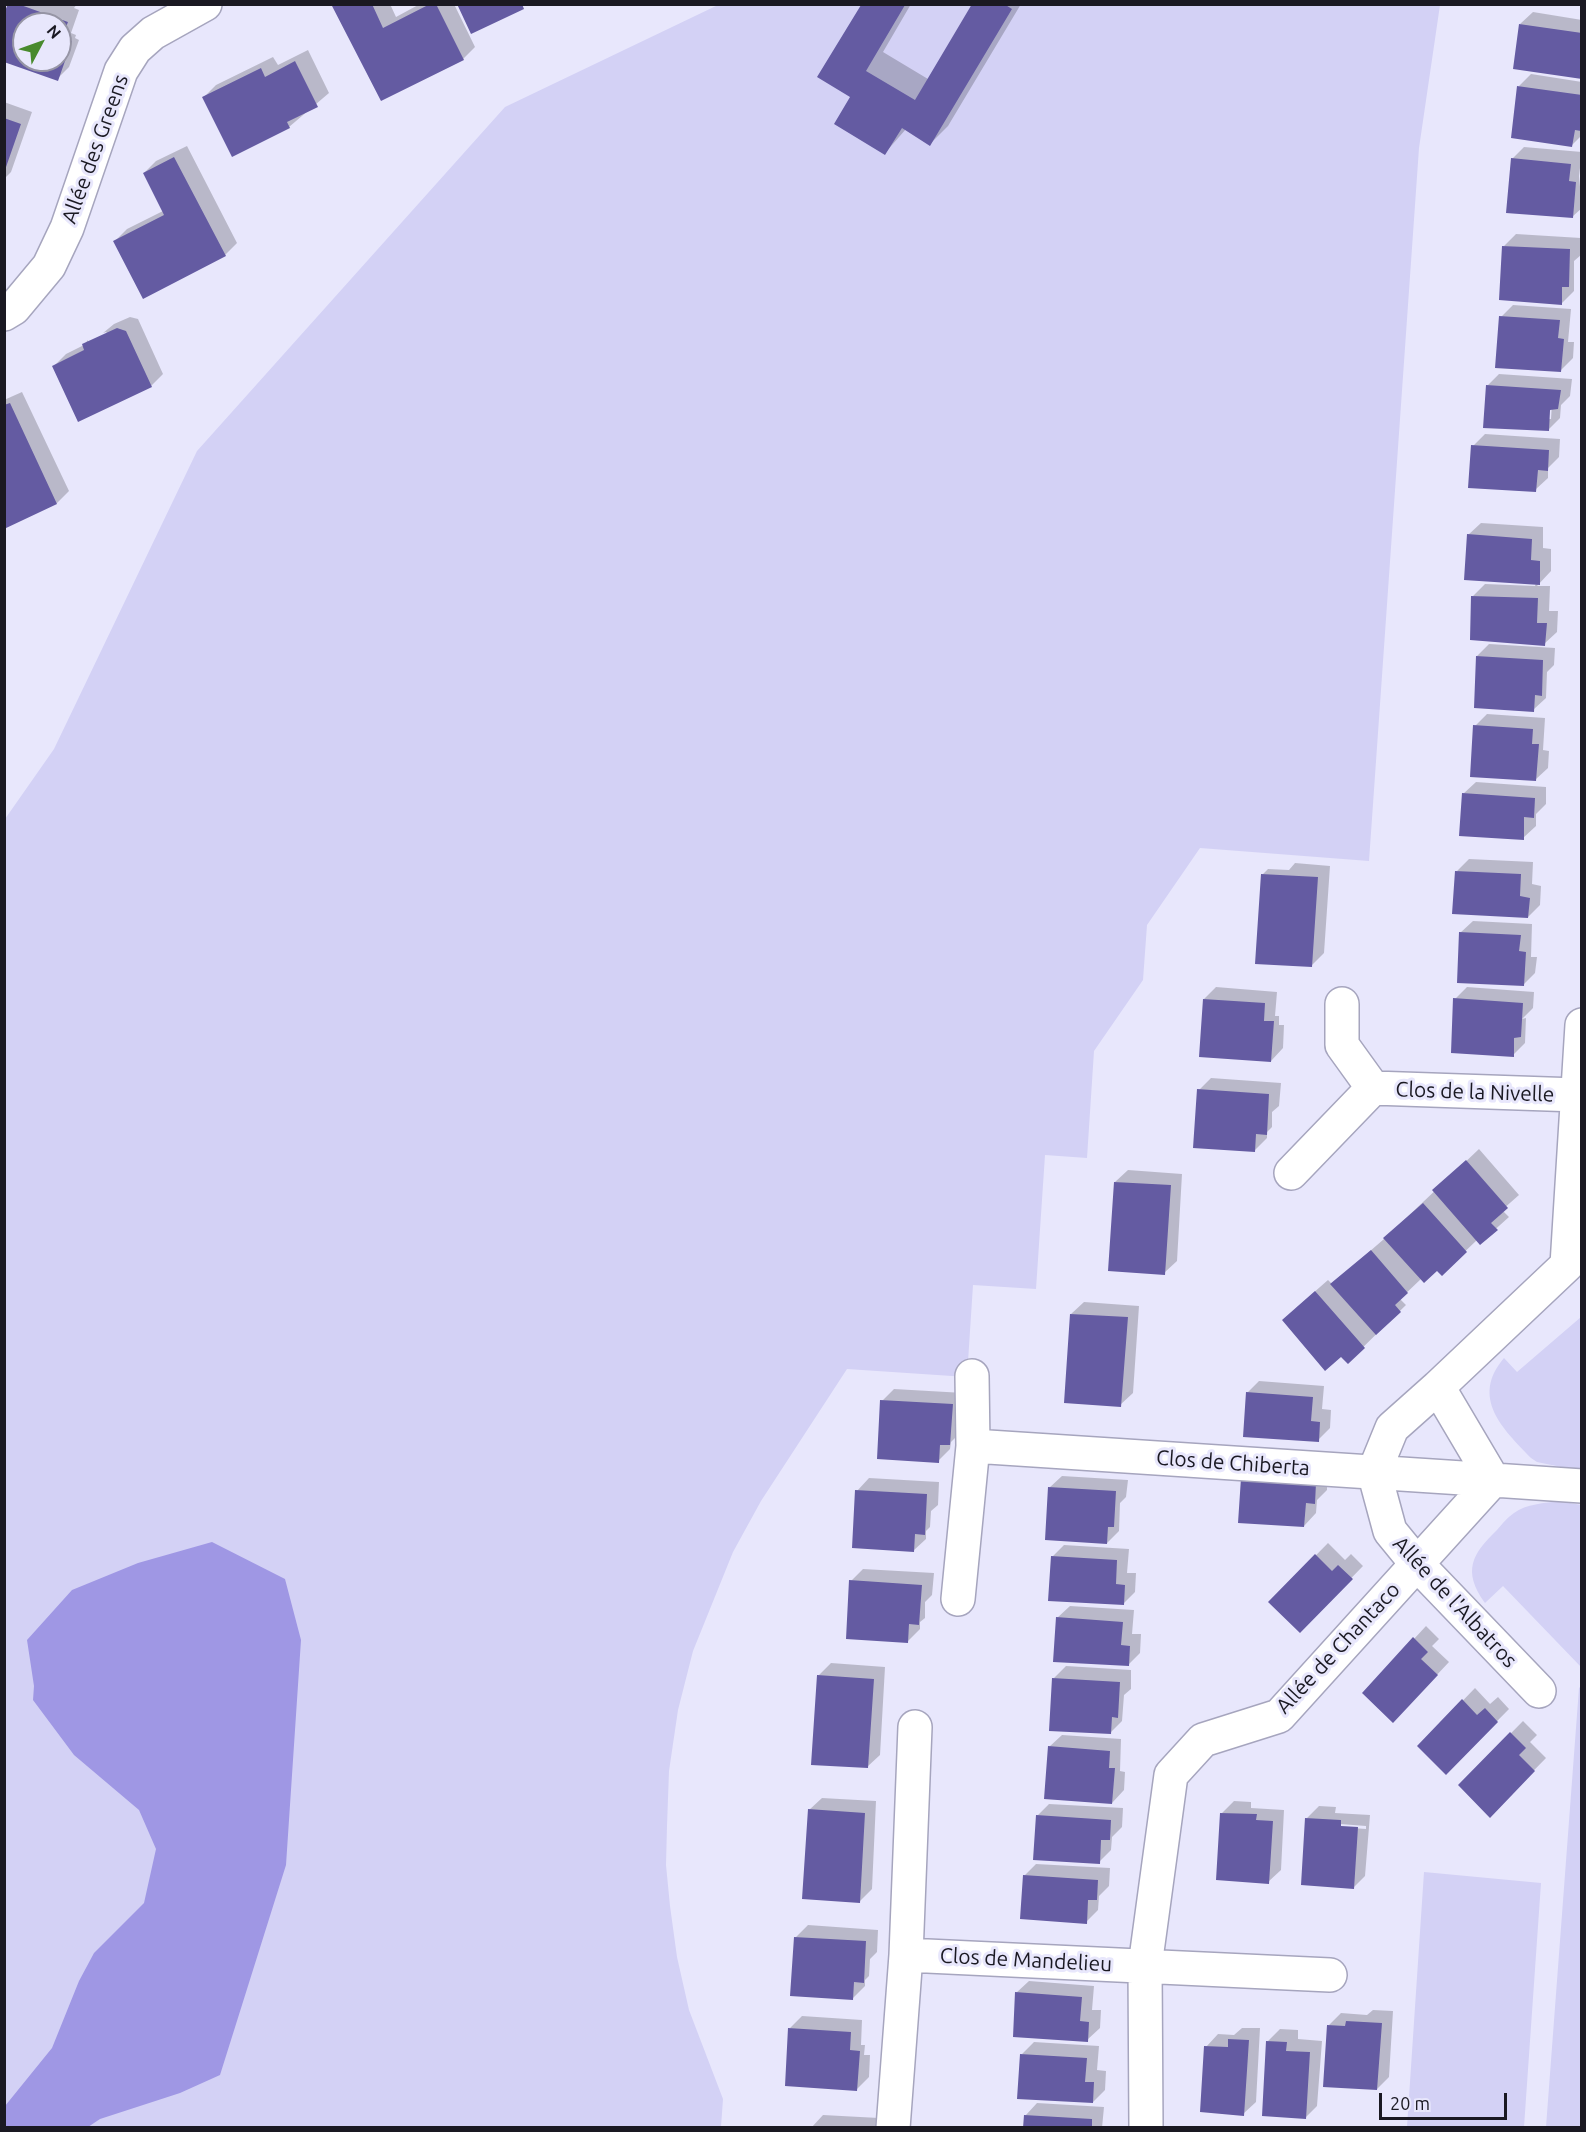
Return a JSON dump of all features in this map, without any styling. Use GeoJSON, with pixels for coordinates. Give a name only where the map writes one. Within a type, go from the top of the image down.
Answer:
{"type":"FeatureCollection","features":[{"type":"Feature","properties":{"kind":"street","name":"Allée des Greens"},"geometry":{"type":"LineString","coordinates":[[4,314],[14,308],[49,266],[67,228],[121,71],[135,49],[153,33],[205,4]]}},
{"type":"Feature","properties":{"kind":"street","name":"Clos de la Nivelle"},"geometry":{"type":"LineString","coordinates":[[1342,1004],[1342,1045],[1373,1088]]}},
{"type":"Feature","properties":{"kind":"street"},"geometry":{"type":"LineString","coordinates":[[1374,1473],[1392,1428],[1567,1265],[1581,1025]]}},
{"type":"Feature","properties":{"kind":"street","name":"Clos de la Nivelle"},"geometry":{"type":"LineString","coordinates":[[1291,1173],[1373,1088],[1577,1095]]}},
{"type":"Feature","properties":{"kind":"street"},"geometry":{"type":"LineString","coordinates":[[958,1599],[973,1446],[972,1376]]}},
{"type":"Feature","properties":{"kind":"street"},"geometry":{"type":"LineString","coordinates":[[1438,1387],[1493,1480],[1581,1486]]}},
{"type":"Feature","properties":{"kind":"street","name":"Clos de Chiberta"},"geometry":{"type":"LineString","coordinates":[[973,1446],[1493,1480]]}},
{"type":"Feature","properties":{"kind":"street","name":"Allée de l'Albatros"},"geometry":{"type":"LineString","coordinates":[[1374,1473],[1390,1531],[1417,1564],[1539,1691]]}},
{"type":"Feature","properties":{"kind":"street","name":"Allée de Chantaco"},"geometry":{"type":"LineString","coordinates":[[1146,2127],[1145,1966],[1171,1775],[1203,1740],[1279,1716],[1493,1480]]}},
{"type":"Feature","properties":{"kind":"street"},"geometry":{"type":"LineString","coordinates":[[893,2127],[906,1955],[915,1727]]}},
{"type":"Feature","properties":{"kind":"street","name":"Clos de Mandelieu"},"geometry":{"type":"LineString","coordinates":[[906,1955],[1145,1966]]}},
{"type":"Feature","properties":{"kind":"street"},"geometry":{"type":"LineString","coordinates":[[1145,1966],[1330,1975]]}},
{"type":"Feature","properties":{"kind":"shaded area"},"geometry":{"type":"Polygon","coordinates":[[[718,5],[1440,5],[1419,148],[1369,861],[1200,848],[1147,925],[1143,980],[1094,1051],[1087,1158],[1045,1155],[1036,1289],[973,1285],[967,1377],[847,1369],[761,1501],[733,1552],[693,1651],[678,1710],[669,1771],[666,1865],[677,1957],[689,2010],[723,2099],[721,2127],[5,2128],[5,819],[54,749],[197,451],[505,107],[718,5]]]}},
{"type":"Feature","properties":{"kind":"shaded area"},"geometry":{"type":"Polygon","coordinates":[[[1581,1317],[1581,1471],[1537,1462],[1531,1458],[1510,1436],[1494,1412],[1490,1400],[1490,1386],[1494,1373],[1504,1358],[1517,1372],[1581,1317]]]}},
{"type":"Feature","properties":{"kind":"shaded area"},"geometry":{"type":"Polygon","coordinates":[[[1559,1501],[1581,1505],[1581,1667],[1503,1586],[1485,1603],[1478,1592],[1472,1572],[1476,1555],[1481,1547],[1512,1515],[1530,1506],[1559,1501]]]}},
{"type":"Feature","properties":{"kind":"shaded area"},"geometry":{"type":"Polygon","coordinates":[[[212,1542],[285,1579],[301,1640],[286,1865],[220,2075],[180,2093],[100,2119],[88,2127],[5,2127],[5,2106],[52,2048],[79,1981],[94,1953],[144,1903],[156,1849],[139,1810],[74,1755],[33,1700],[34,1686],[27,1640],[72,1590],[138,1563],[212,1542]]]}},
{"type":"Feature","properties":{"kind":"shaded area"},"geometry":{"type":"Polygon","coordinates":[[[1581,1686],[1581,2127],[1546,2127],[1579,1688],[1581,1686]]]}},
{"type":"Feature","properties":{"kind":"shaded area"},"geometry":{"type":"Polygon","coordinates":[[[1424,1872],[1541,1883],[1524,2127],[1407,2127],[1424,1872]]]}},
{"type":"Feature","properties":{"kind":"building"},"geometry":{"type":"Polygon","coordinates":[[[8,4],[18,4],[40,12],[12,12],[12,65],[4,62],[4,13],[8,4]]]}},
{"type":"Feature","properties":{"kind":"building"},"geometry":{"type":"Polygon","coordinates":[[[331,4],[372,4],[383,28],[430,4],[436,4],[464,60],[381,101],[331,4]]]}},
{"type":"Feature","properties":{"kind":"building"},"geometry":{"type":"Polygon","coordinates":[[[457,4],[522,4],[524,9],[471,34],[457,4]]]}},
{"type":"Feature","properties":{"kind":"building"},"geometry":{"type":"Polygon","coordinates":[[[972,4],[1004,4],[1012,9],[930,146],[902,128],[885,155],[834,124],[850,97],[817,77],[861,5],[905,5],[866,71],[915,100],[972,4]]]}},
{"type":"Feature","properties":{"kind":"building"},"geometry":{"type":"Polygon","coordinates":[[[1519,24],[1582,33],[1582,79],[1513,69],[1519,24]]]}},
{"type":"Feature","properties":{"kind":"building"},"geometry":{"type":"Polygon","coordinates":[[[295,61],[318,107],[287,122],[290,128],[232,157],[202,97],[261,68],[265,77],[295,61]]]}},
{"type":"Feature","properties":{"kind":"building"},"geometry":{"type":"Polygon","coordinates":[[[32,72],[61,72],[58,81],[32,72]]]}},
{"type":"Feature","properties":{"kind":"building"},"geometry":{"type":"Polygon","coordinates":[[[1517,86],[1582,95],[1581,131],[1575,130],[1572,147],[1511,138],[1517,86]]]}},
{"type":"Feature","properties":{"kind":"building"},"geometry":{"type":"Polygon","coordinates":[[[4,118],[21,124],[5,170],[4,170],[4,118]]]}},
{"type":"Feature","properties":{"kind":"building"},"geometry":{"type":"Polygon","coordinates":[[[174,157],[226,256],[143,299],[113,241],[164,215],[143,173],[174,157]]]}},
{"type":"Feature","properties":{"kind":"building"},"geometry":{"type":"Polygon","coordinates":[[[1511,158],[1571,164],[1569,181],[1576,182],[1573,218],[1506,213],[1511,158]]]}},
{"type":"Feature","properties":{"kind":"building"},"geometry":{"type":"Polygon","coordinates":[[[1502,246],[1570,249],[1569,287],[1562,287],[1562,305],[1499,300],[1502,246]]]}},
{"type":"Feature","properties":{"kind":"building"},"geometry":{"type":"Polygon","coordinates":[[[1499,316],[1560,320],[1558,338],[1564,339],[1561,372],[1495,368],[1499,316]]]}},
{"type":"Feature","properties":{"kind":"building"},"geometry":{"type":"Polygon","coordinates":[[[117,328],[126,331],[152,387],[78,422],[52,366],[84,350],[82,344],[117,328]]]}},
{"type":"Feature","properties":{"kind":"building"},"geometry":{"type":"Polygon","coordinates":[[[1486,385],[1561,390],[1558,409],[1550,410],[1549,431],[1483,428],[1486,385]]]}},
{"type":"Feature","properties":{"kind":"building"},"geometry":{"type":"Polygon","coordinates":[[[10,403],[57,504],[4,529],[4,405],[10,403]]]}},
{"type":"Feature","properties":{"kind":"building"},"geometry":{"type":"Polygon","coordinates":[[[1471,445],[1549,450],[1548,471],[1538,470],[1536,492],[1468,488],[1471,445]]]}},
{"type":"Feature","properties":{"kind":"building"},"geometry":{"type":"Polygon","coordinates":[[[1467,534],[1532,539],[1531,560],[1540,561],[1540,585],[1464,580],[1467,534]]]}},
{"type":"Feature","properties":{"kind":"building"},"geometry":{"type":"Polygon","coordinates":[[[1471,596],[1538,598],[1537,623],[1547,623],[1545,646],[1470,640],[1471,596]]]}},
{"type":"Feature","properties":{"kind":"building"},"geometry":{"type":"Polygon","coordinates":[[[1476,656],[1543,660],[1542,696],[1535,695],[1534,712],[1474,708],[1476,656]]]}},
{"type":"Feature","properties":{"kind":"building"},"geometry":{"type":"Polygon","coordinates":[[[1473,725],[1533,729],[1532,744],[1539,744],[1536,781],[1470,777],[1473,725]]]}},
{"type":"Feature","properties":{"kind":"building"},"geometry":{"type":"Polygon","coordinates":[[[1462,793],[1535,798],[1534,818],[1524,817],[1524,840],[1459,836],[1462,793]]]}},
{"type":"Feature","properties":{"kind":"building"},"geometry":{"type":"Polygon","coordinates":[[[1455,871],[1521,874],[1520,896],[1530,898],[1528,918],[1452,914],[1455,871]]]}},
{"type":"Feature","properties":{"kind":"building"},"geometry":{"type":"Polygon","coordinates":[[[1261,874],[1318,877],[1312,967],[1255,964],[1261,874]]]}},
{"type":"Feature","properties":{"kind":"building"},"geometry":{"type":"Polygon","coordinates":[[[1459,932],[1521,935],[1519,951],[1526,952],[1524,986],[1457,983],[1459,932]]]}},
{"type":"Feature","properties":{"kind":"building"},"geometry":{"type":"Polygon","coordinates":[[[1453,998],[1523,1003],[1521,1037],[1514,1038],[1514,1057],[1451,1053],[1453,998]]]}},
{"type":"Feature","properties":{"kind":"building"},"geometry":{"type":"Polygon","coordinates":[[[1203,999],[1265,1003],[1264,1021],[1274,1021],[1271,1062],[1199,1057],[1203,999]]]}},
{"type":"Feature","properties":{"kind":"building"},"geometry":{"type":"Polygon","coordinates":[[[1197,1089],[1269,1094],[1267,1135],[1256,1134],[1255,1152],[1193,1148],[1197,1089]]]}},
{"type":"Feature","properties":{"kind":"building"},"geometry":{"type":"Polygon","coordinates":[[[1466,1160],[1508,1208],[1491,1223],[1498,1230],[1480,1245],[1432,1190],[1466,1160]]]}},
{"type":"Feature","properties":{"kind":"building"},"geometry":{"type":"Polygon","coordinates":[[[1114,1182],[1171,1185],[1165,1275],[1108,1271],[1114,1182]]]}},
{"type":"Feature","properties":{"kind":"building"},"geometry":{"type":"Polygon","coordinates":[[[1423,1203],[1467,1252],[1442,1276],[1437,1271],[1424,1283],[1383,1238],[1423,1203]]]}},
{"type":"Feature","properties":{"kind":"building"},"geometry":{"type":"Polygon","coordinates":[[[1371,1250],[1408,1293],[1395,1305],[1401,1312],[1376,1335],[1330,1284],[1371,1250]]]}},
{"type":"Feature","properties":{"kind":"building"},"geometry":{"type":"Polygon","coordinates":[[[1315,1291],[1365,1348],[1348,1364],[1341,1357],[1325,1371],[1282,1320],[1315,1291]]]}},
{"type":"Feature","properties":{"kind":"building"},"geometry":{"type":"Polygon","coordinates":[[[1070,1314],[1128,1317],[1121,1407],[1064,1403],[1070,1314]]]}},
{"type":"Feature","properties":{"kind":"building"},"geometry":{"type":"Polygon","coordinates":[[[1246,1392],[1313,1397],[1311,1421],[1320,1422],[1319,1442],[1243,1437],[1246,1392]]]}},
{"type":"Feature","properties":{"kind":"building"},"geometry":{"type":"Polygon","coordinates":[[[880,1400],[953,1404],[950,1445],[940,1445],[939,1463],[877,1459],[880,1400]]]}},
{"type":"Feature","properties":{"kind":"building"},"geometry":{"type":"Polygon","coordinates":[[[1241,1478],[1316,1483],[1315,1504],[1306,1503],[1304,1527],[1238,1523],[1241,1478]]]}},
{"type":"Feature","properties":{"kind":"building"},"geometry":{"type":"Polygon","coordinates":[[[1048,1487],[1116,1491],[1114,1527],[1108,1527],[1107,1544],[1045,1540],[1048,1487]]]}},
{"type":"Feature","properties":{"kind":"building"},"geometry":{"type":"Polygon","coordinates":[[[855,1490],[927,1494],[925,1535],[915,1534],[914,1552],[852,1548],[855,1490]]]}},
{"type":"Feature","properties":{"kind":"building"},"geometry":{"type":"Polygon","coordinates":[[[1315,1554],[1332,1571],[1338,1565],[1353,1579],[1300,1633],[1268,1602],[1315,1554]]]}},
{"type":"Feature","properties":{"kind":"building"},"geometry":{"type":"Polygon","coordinates":[[[1051,1556],[1117,1560],[1116,1584],[1125,1585],[1124,1605],[1048,1601],[1051,1556]]]}},
{"type":"Feature","properties":{"kind":"building"},"geometry":{"type":"Polygon","coordinates":[[[849,1580],[922,1585],[919,1625],[909,1624],[908,1643],[846,1639],[849,1580]]]}},
{"type":"Feature","properties":{"kind":"building"},"geometry":{"type":"Polygon","coordinates":[[[1056,1617],[1123,1622],[1121,1645],[1130,1646],[1129,1666],[1053,1662],[1056,1617]]]}},
{"type":"Feature","properties":{"kind":"building"},"geometry":{"type":"Polygon","coordinates":[[[1413,1637],[1428,1652],[1421,1659],[1438,1675],[1393,1723],[1362,1693],[1413,1637]]]}},
{"type":"Feature","properties":{"kind":"building"},"geometry":{"type":"Polygon","coordinates":[[[817,1675],[874,1679],[868,1768],[811,1765],[817,1675]]]}},
{"type":"Feature","properties":{"kind":"building"},"geometry":{"type":"Polygon","coordinates":[[[1052,1678],[1120,1682],[1118,1718],[1112,1717],[1111,1734],[1049,1731],[1052,1678]]]}},
{"type":"Feature","properties":{"kind":"building"},"geometry":{"type":"Polygon","coordinates":[[[1462,1699],[1477,1715],[1485,1708],[1498,1722],[1446,1775],[1417,1746],[1462,1699]]]}},
{"type":"Feature","properties":{"kind":"building"},"geometry":{"type":"Polygon","coordinates":[[[1510,1732],[1526,1748],[1519,1755],[1535,1771],[1490,1818],[1458,1785],[1510,1732]]]}},
{"type":"Feature","properties":{"kind":"building"},"geometry":{"type":"Polygon","coordinates":[[[1048,1746],[1110,1751],[1109,1768],[1115,1768],[1112,1804],[1044,1799],[1048,1746]]]}},
{"type":"Feature","properties":{"kind":"building"},"geometry":{"type":"Polygon","coordinates":[[[808,1809],[865,1813],[860,1903],[802,1899],[808,1809]]]}},
{"type":"Feature","properties":{"kind":"building"},"geometry":{"type":"Polygon","coordinates":[[[1220,1813],[1257,1814],[1256,1820],[1273,1821],[1269,1884],[1216,1880],[1220,1813]]]}},
{"type":"Feature","properties":{"kind":"building"},"geometry":{"type":"Polygon","coordinates":[[[1036,1815],[1111,1820],[1110,1840],[1101,1840],[1100,1864],[1033,1860],[1036,1815]]]}},
{"type":"Feature","properties":{"kind":"building"},"geometry":{"type":"Polygon","coordinates":[[[1305,1818],[1341,1820],[1341,1826],[1358,1827],[1354,1889],[1301,1885],[1305,1818]]]}},
{"type":"Feature","properties":{"kind":"building"},"geometry":{"type":"Polygon","coordinates":[[[1023,1875],[1098,1880],[1097,1900],[1088,1900],[1087,1924],[1020,1919],[1023,1875]]]}},
{"type":"Feature","properties":{"kind":"building"},"geometry":{"type":"Polygon","coordinates":[[[794,1937],[866,1941],[864,1983],[854,1982],[853,2000],[790,1996],[794,1937]]]}},
{"type":"Feature","properties":{"kind":"building"},"geometry":{"type":"Polygon","coordinates":[[[1015,1992],[1082,1997],[1080,2021],[1089,2022],[1088,2042],[1013,2037],[1015,1992]]]}},
{"type":"Feature","properties":{"kind":"building"},"geometry":{"type":"Polygon","coordinates":[[[1346,2021],[1382,2023],[1377,2090],[1323,2087],[1327,2025],[1345,2026],[1346,2021]]]}},
{"type":"Feature","properties":{"kind":"building"},"geometry":{"type":"Polygon","coordinates":[[[788,2028],[851,2032],[850,2050],[860,2051],[857,2091],[785,2086],[788,2028]]]}},
{"type":"Feature","properties":{"kind":"building"},"geometry":{"type":"Polygon","coordinates":[[[1228,2039],[1249,2040],[1244,2116],[1200,2112],[1204,2046],[1228,2047],[1228,2039]]]}},
{"type":"Feature","properties":{"kind":"building"},"geometry":{"type":"Polygon","coordinates":[[[1266,2041],[1287,2042],[1286,2051],[1310,2052],[1306,2119],[1262,2116],[1266,2041]]]}},
{"type":"Feature","properties":{"kind":"building"},"geometry":{"type":"Polygon","coordinates":[[[1020,2054],[1087,2058],[1085,2082],[1094,2082],[1093,2103],[1017,2099],[1020,2054]]]}},
{"type":"Feature","properties":{"kind":"building"},"geometry":{"type":"Polygon","coordinates":[[[1024,2115],[1092,2119],[1092,2128],[1023,2128],[1024,2115]]]}}]}
